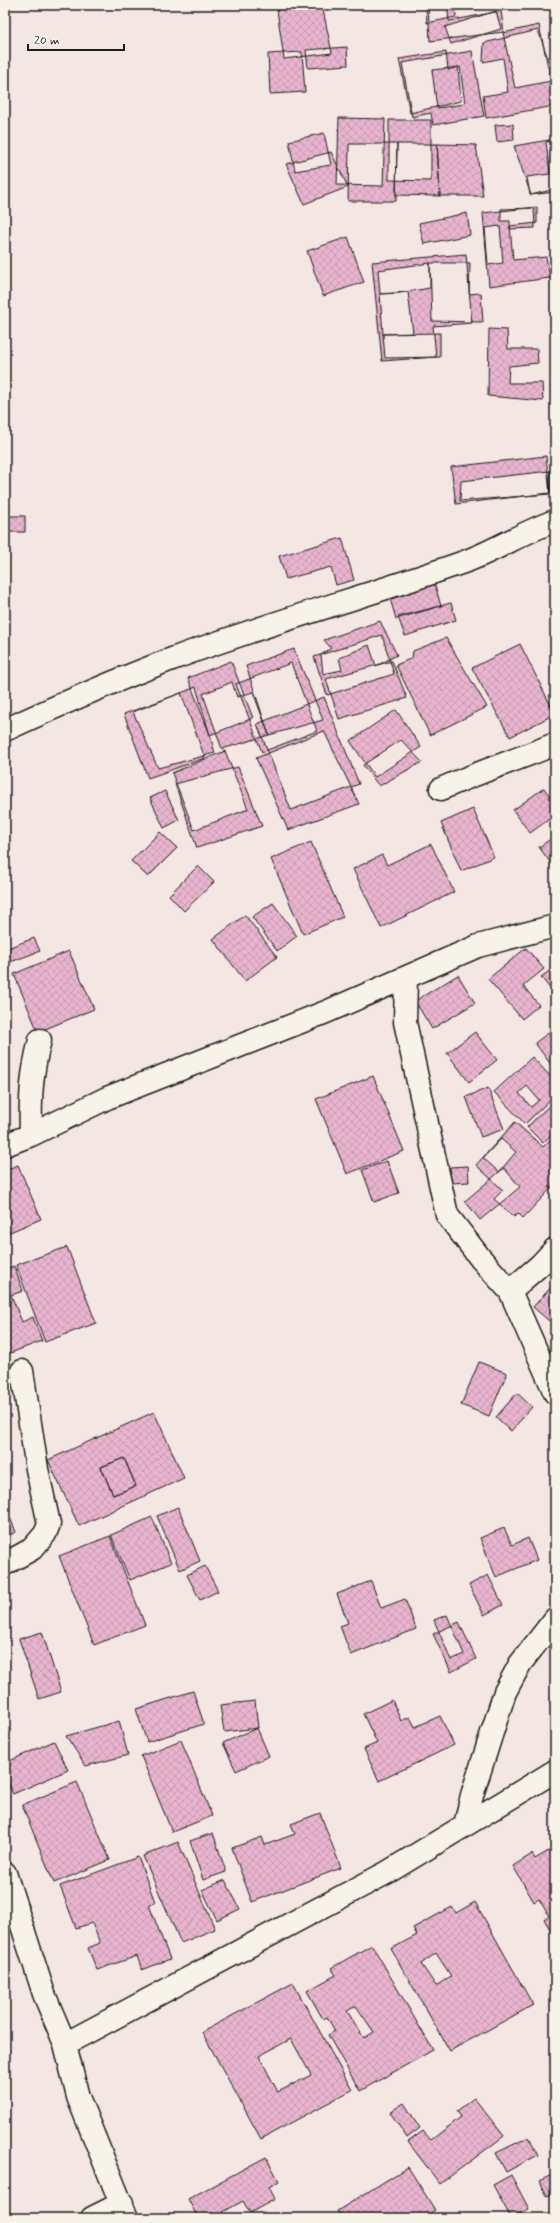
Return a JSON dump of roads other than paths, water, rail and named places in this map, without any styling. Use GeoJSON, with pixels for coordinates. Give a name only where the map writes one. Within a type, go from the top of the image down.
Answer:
{"type":"FeatureCollection","features":[{"type":"Feature","properties":{"kind":"street"},"geometry":{"type":"LineString","coordinates":[[5,730],[171,659],[463,563],[496,549],[518,536],[555,522]]}},
{"type":"Feature","properties":{"kind":"street"},"geometry":{"type":"LineString","coordinates":[[441,788],[472,775],[504,765],[555,744]]}},
{"type":"Feature","properties":{"kind":"street"},"geometry":{"type":"LineString","coordinates":[[5,1145],[31,1135],[108,1098],[326,1012],[478,946],[555,926]]}},
{"type":"Feature","properties":{"kind":"street"},"geometry":{"type":"LineString","coordinates":[[406,978],[405,1022],[447,1215],[477,1254],[510,1291],[555,1393]]}},
{"type":"Feature","properties":{"kind":"street"},"geometry":{"type":"LineString","coordinates":[[31,1135],[31,1085],[40,1040]]}},
{"type":"Feature","properties":{"kind":"street"},"geometry":{"type":"LineString","coordinates":[[510,1291],[540,1265],[555,1249]]}},
{"type":"Feature","properties":{"kind":"street"},"geometry":{"type":"LineString","coordinates":[[5,1564],[32,1549],[45,1534],[49,1524],[37,1469],[22,1371]]}},
{"type":"Feature","properties":{"kind":"street"},"geometry":{"type":"LineString","coordinates":[[465,1825],[472,1795],[505,1692],[520,1664],[552,1628]]}},
{"type":"Feature","properties":{"kind":"street"},"geometry":{"type":"LineString","coordinates":[[64,2044],[388,1872],[555,1771]]}},
{"type":"Feature","properties":{"kind":"street"},"geometry":{"type":"LineString","coordinates":[[5,1873],[44,1994],[64,2044],[78,2097],[125,2210],[92,2218]]}}]}
